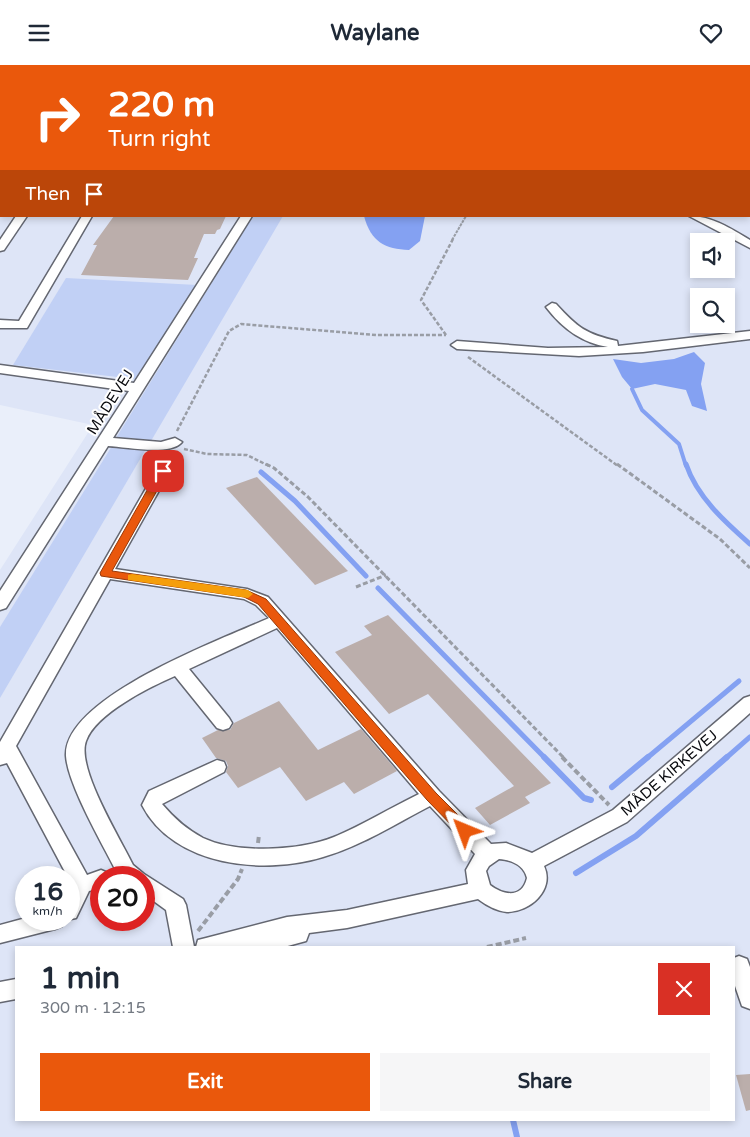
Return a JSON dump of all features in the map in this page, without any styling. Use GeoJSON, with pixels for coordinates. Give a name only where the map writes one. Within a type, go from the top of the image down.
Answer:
{"type":"FeatureCollection","features":[{"type":"Feature","properties":{"kind":"street"},"geometry":{"type":"LineString","coordinates":[[0,248],[21,217]]}},
{"type":"Feature","properties":{"kind":"street"},"geometry":{"type":"LineString","coordinates":[[0,324],[23,325],[86,217]]}},
{"type":"Feature","properties":{"kind":"street","name":"MÅDEVEJ"},"geometry":{"type":"LineString","coordinates":[[0,604],[246,217]]}},
{"type":"Feature","properties":{"kind":"street"},"geometry":{"type":"LineString","coordinates":[[696,217],[722,228],[750,245]]}},
{"type":"Feature","properties":{"kind":"street"},"geometry":{"type":"LineString","coordinates":[[552,307],[573,331],[597,343],[647,347]]}},
{"type":"Feature","properties":{"kind":"street"},"geometry":{"type":"LineString","coordinates":[[457,345],[545,352],[580,352],[647,347],[750,335]]}},
{"type":"Feature","properties":{"kind":"street"},"geometry":{"type":"LineString","coordinates":[[0,369],[138,388]]}},
{"type":"Feature","properties":{"kind":"street"},"geometry":{"type":"LineString","coordinates":[[104,441],[160,446],[175,443]]}},
{"type":"Feature","properties":{"kind":"street"},"geometry":{"type":"LineString","coordinates":[[90,879],[3,752],[163,471]]}},
{"type":"Feature","properties":{"kind":"street"},"geometry":{"type":"LineString","coordinates":[[105,573],[246,594],[262,601],[432,797],[488,855]]}},
{"type":"Feature","properties":{"kind":"street"},"geometry":{"type":"LineString","coordinates":[[126,866],[80,775],[75,753],[79,735],[95,717],[142,683],[280,620]]}},
{"type":"Feature","properties":{"kind":"street"},"geometry":{"type":"LineString","coordinates":[[178,667],[223,723]]}},
{"type":"Feature","properties":{"kind":"street","name":"MÅDE KIRKEVEJ"},"geometry":{"type":"LineString","coordinates":[[531,863],[620,816],[750,703]]}},
{"type":"Feature","properties":{"kind":"street"},"geometry":{"type":"LineString","coordinates":[[217,767],[156,797],[152,805],[166,822],[182,836],[206,847],[250,857],[311,851],[339,843],[432,797]]}},
{"type":"Feature","properties":{"kind":"street"},"geometry":{"type":"LineString","coordinates":[[496,851],[516,852],[531,863],[537,881],[534,889],[520,901],[498,901],[481,890],[476,881],[475,870],[480,861],[496,851]]}},
{"type":"Feature","properties":{"kind":"street"},"geometry":{"type":"LineString","coordinates":[[80,898],[90,885]]}},
{"type":"Feature","properties":{"kind":"street"},"geometry":{"type":"LineString","coordinates":[[254,946],[347,919],[481,890]]}},
{"type":"Feature","properties":{"kind":"street"},"geometry":{"type":"LineString","coordinates":[[155,891],[176,905],[194,944],[288,926],[347,919]]}},
{"type":"Feature","properties":{"kind":"street"},"geometry":{"type":"LineString","coordinates":[[0,934],[15,930]]}},
{"type":"Feature","properties":{"kind":"street"},"geometry":{"type":"LineString","coordinates":[[741,966],[750,999]]}},
{"type":"Feature","properties":{"kind":"street"},"geometry":{"type":"LineString","coordinates":[[0,992],[15,989]]}},
{"type":"Feature","properties":{"kind":"path"},"geometry":{"type":"LineString","coordinates":[[465,217],[421,300],[446,335],[470,359],[720,539],[750,568]]}},
{"type":"Feature","properties":{"kind":"path"},"geometry":{"type":"LineString","coordinates":[[446,335],[376,335],[241,324],[229,331],[174,437],[175,443],[180,448],[208,454],[247,455],[274,468],[308,497],[386,575],[620,816]]}},
{"type":"Feature","properties":{"kind":"path"},"geometry":{"type":"LineString","coordinates":[[356,587],[386,575]]}},
{"type":"Feature","properties":{"kind":"path"},"geometry":{"type":"LineString","coordinates":[[194,944],[238,879]]}},
{"type":"Feature","properties":{"kind":"path"},"geometry":{"type":"LineString","coordinates":[[491,946],[526,938]]}},
{"type":"Feature","properties":{"kind":"shaded area"},"geometry":{"type":"Polygon","coordinates":[[[0,217],[750,217],[750,1137],[0,1137],[0,570],[93,425],[0,405],[0,217]]]}},
{"type":"Feature","properties":{"kind":"shaded area"},"geometry":{"type":"Polygon","coordinates":[[[252,217],[282,217],[151,441],[116,438],[252,217]]]}},
{"type":"Feature","properties":{"kind":"shaded area"},"geometry":{"type":"Polygon","coordinates":[[[66,278],[197,285],[135,379],[13,365],[66,278]]]}},
{"type":"Feature","properties":{"kind":"shaded area"},"geometry":{"type":"Polygon","coordinates":[[[112,446],[146,449],[0,698],[0,627],[112,446]]]}},
{"type":"Feature","properties":{"kind":"water"},"geometry":{"type":"Polygon","coordinates":[[[364,217],[425,217],[420,241],[409,250],[386,246],[375,238],[364,217]]]}},
{"type":"Feature","properties":{"kind":"water"},"geometry":{"type":"Polygon","coordinates":[[[694,352],[705,363],[701,384],[707,411],[692,406],[686,390],[655,384],[632,389],[622,377],[613,359],[641,363],[674,359],[694,352]]]}},
{"type":"Feature","properties":{"kind":"building"},"geometry":{"type":"Polygon","coordinates":[[[113,217],[226,217],[220,229],[215,234],[204,234],[194,258],[198,258],[188,280],[81,275],[97,245],[93,245],[113,217]]]}},
{"type":"Feature","properties":{"kind":"building"},"geometry":{"type":"Polygon","coordinates":[[[257,477],[348,571],[315,585],[226,488],[257,477]]]}},
{"type":"Feature","properties":{"kind":"building"},"geometry":{"type":"Polygon","coordinates":[[[388,615],[551,783],[525,797],[530,803],[490,825],[475,808],[514,786],[428,694],[389,714],[335,652],[372,635],[364,626],[388,615]]]}},
{"type":"Feature","properties":{"kind":"building"},"geometry":{"type":"Polygon","coordinates":[[[279,701],[318,750],[361,729],[397,771],[354,794],[344,782],[306,801],[280,767],[238,788],[226,772],[228,766],[226,761],[216,758],[202,738],[218,730],[230,730],[234,723],[279,701]]]}},
{"type":"Feature","properties":{"kind":"building"},"geometry":{"type":"Polygon","coordinates":[[[750,1074],[750,1110],[746,1111],[736,1075],[750,1074]]]}},
{"type":"Feature","properties":{"kind":"waterway"},"geometry":{"type":"LineString","coordinates":[[632,389],[642,410],[679,444],[686,466]]}},
{"type":"Feature","properties":{"kind":"waterway"},"geometry":{"type":"LineString","coordinates":[[686,464],[704,498],[750,544]]}},
{"type":"Feature","properties":{"kind":"waterway"},"geometry":{"type":"LineString","coordinates":[[261,472],[295,501],[366,576]]}},
{"type":"Feature","properties":{"kind":"waterway"},"geometry":{"type":"LineString","coordinates":[[378,588],[545,758]]}},
{"type":"Feature","properties":{"kind":"waterway"},"geometry":{"type":"LineString","coordinates":[[647,758],[739,681]]}},
{"type":"Feature","properties":{"kind":"waterway"},"geometry":{"type":"LineString","coordinates":[[726,758],[750,737]]}},
{"type":"Feature","properties":{"kind":"waterway"},"geometry":{"type":"LineString","coordinates":[[544,757],[584,798],[591,800]]}},
{"type":"Feature","properties":{"kind":"waterway"},"geometry":{"type":"LineString","coordinates":[[612,787],[648,757]]}},
{"type":"Feature","properties":{"kind":"waterway"},"geometry":{"type":"LineString","coordinates":[[576,873],[636,836],[727,757]]}},
{"type":"Feature","properties":{"kind":"waterway"},"geometry":{"type":"LineString","coordinates":[[513,1121],[517,1137]]}},
{"type":"Feature","properties":{"kind":"slow traffic"},"geometry":{"type":"LineString","coordinates":[[132,577],[248,594]]}},
{"type":"Feature","properties":{"kind":"route"},"geometry":{"type":"LineString","coordinates":[[163,471],[105,573],[246,594],[262,601],[432,797],[465,831]]}}]}
